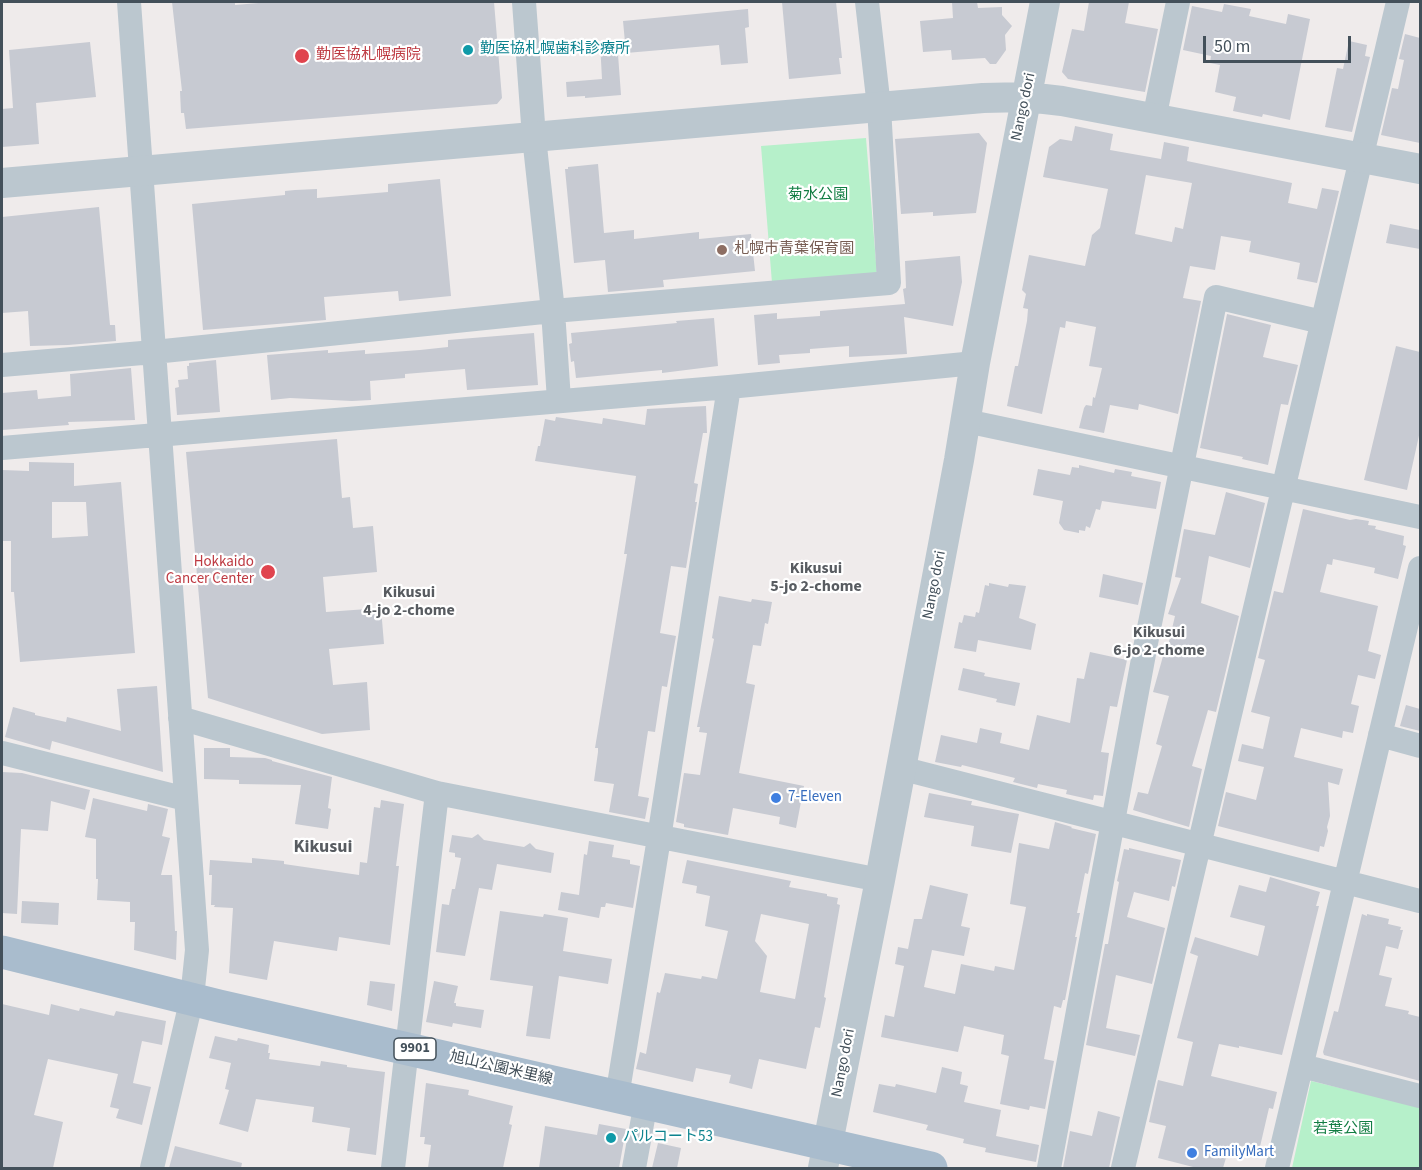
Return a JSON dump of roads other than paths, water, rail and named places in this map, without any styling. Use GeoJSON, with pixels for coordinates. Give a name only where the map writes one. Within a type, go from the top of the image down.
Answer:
{"type":"FeatureCollection","features":[{"type":"Feature","properties":{"kind":"main road","name":"旭山公園米里線"},"geometry":{"type":"LineString","coordinates":[[2,952],[632,1100],[826,1157],[931,1168]]}},
{"type":"Feature","properties":{"kind":"street"},"geometry":{"type":"LineString","coordinates":[[129,2],[197,950],[192,998],[152,1168]]}},
{"type":"Feature","properties":{"kind":"street"},"geometry":{"type":"LineString","coordinates":[[524,2],[534,136],[560,400]]}},
{"type":"Feature","properties":{"kind":"street"},"geometry":{"type":"LineString","coordinates":[[2,365],[154,352],[553,311],[889,283],[879,107],[867,2]]}},
{"type":"Feature","properties":{"kind":"street","name":"Nango dori"},"geometry":{"type":"LineString","coordinates":[[826,1157],[1045,2]]}},
{"type":"Feature","properties":{"kind":"street"},"geometry":{"type":"LineString","coordinates":[[1154,119],[1178,2]]}},
{"type":"Feature","properties":{"kind":"street"},"geometry":{"type":"LineString","coordinates":[[1123,1168],[1398,2]]}},
{"type":"Feature","properties":{"kind":"street"},"geometry":{"type":"LineString","coordinates":[[2,183],[982,98],[1027,97],[1062,101],[1420,169]]}},
{"type":"Feature","properties":{"kind":"street"},"geometry":{"type":"LineString","coordinates":[[1049,1168],[1180,465],[1216,297],[1322,322]]}},
{"type":"Feature","properties":{"kind":"street"},"geometry":{"type":"LineString","coordinates":[[2,448],[729,387],[975,363]]}},
{"type":"Feature","properties":{"kind":"street"},"geometry":{"type":"LineString","coordinates":[[634,1168],[632,1100],[659,838],[729,387]]}},
{"type":"Feature","properties":{"kind":"street"},"geometry":{"type":"LineString","coordinates":[[966,422],[1420,517]]}},
{"type":"Feature","properties":{"kind":"street"},"geometry":{"type":"LineString","coordinates":[[1277,1168],[1420,568]]}},
{"type":"Feature","properties":{"kind":"street"},"geometry":{"type":"LineString","coordinates":[[180,718],[437,793],[880,880]]}},
{"type":"Feature","properties":{"kind":"street"},"geometry":{"type":"LineString","coordinates":[[1380,735],[1420,746]]}},
{"type":"Feature","properties":{"kind":"street"},"geometry":{"type":"LineString","coordinates":[[2,753],[186,799]]}},
{"type":"Feature","properties":{"kind":"street"},"geometry":{"type":"LineString","coordinates":[[900,768],[1420,901]]}},
{"type":"Feature","properties":{"kind":"street"},"geometry":{"type":"LineString","coordinates":[[393,1168],[437,793]]}},
{"type":"Feature","properties":{"kind":"street"},"geometry":{"type":"LineString","coordinates":[[1302,1066],[1420,1096]]}},
{"type":"Feature","properties":{"kind":"place","name":"勤医協札幌歯科診療所"},"geometry":{"type":"Point","coordinates":[468,50]}},
{"type":"Feature","properties":{"kind":"place","name":"勤医協札幌病院"},"geometry":{"type":"Point","coordinates":[302,56]}},
{"type":"Feature","properties":{"kind":"place","name":"札幌市青葉保育園"},"geometry":{"type":"Point","coordinates":[722,250]}},
{"type":"Feature","properties":{"kind":"place","name":"Hokkaido Cancer Center"},"geometry":{"type":"Point","coordinates":[268,572]}},
{"type":"Feature","properties":{"kind":"place","name":"7-Eleven"},"geometry":{"type":"Point","coordinates":[776,798]}},
{"type":"Feature","properties":{"kind":"place","name":"パルコート53"},"geometry":{"type":"Point","coordinates":[611,1138]}},
{"type":"Feature","properties":{"kind":"place","name":"FamilyMart"},"geometry":{"type":"Point","coordinates":[1192,1153]}},
{"type":"Feature","properties":{"kind":"district","name":"Kikusui 5-jo 2-chome"},"geometry":{"type":"Point","coordinates":[816,578]}},
{"type":"Feature","properties":{"kind":"district","name":"Kikusui 4-jo 2-chome"},"geometry":{"type":"Point","coordinates":[409,602]}},
{"type":"Feature","properties":{"kind":"district","name":"Kikusui 6-jo 2-chome"},"geometry":{"type":"Point","coordinates":[1159,642]}},
{"type":"Feature","properties":{"kind":"district","name":"Kikusui"},"geometry":{"type":"Point","coordinates":[323,848]}},
{"type":"Feature","properties":{"kind":"park label","name":"菊水公園"},"geometry":{"type":"Point","coordinates":[818,196]}},
{"type":"Feature","properties":{"kind":"park label","name":"若葉公園"},"geometry":{"type":"Point","coordinates":[1343,1130]}}]}
